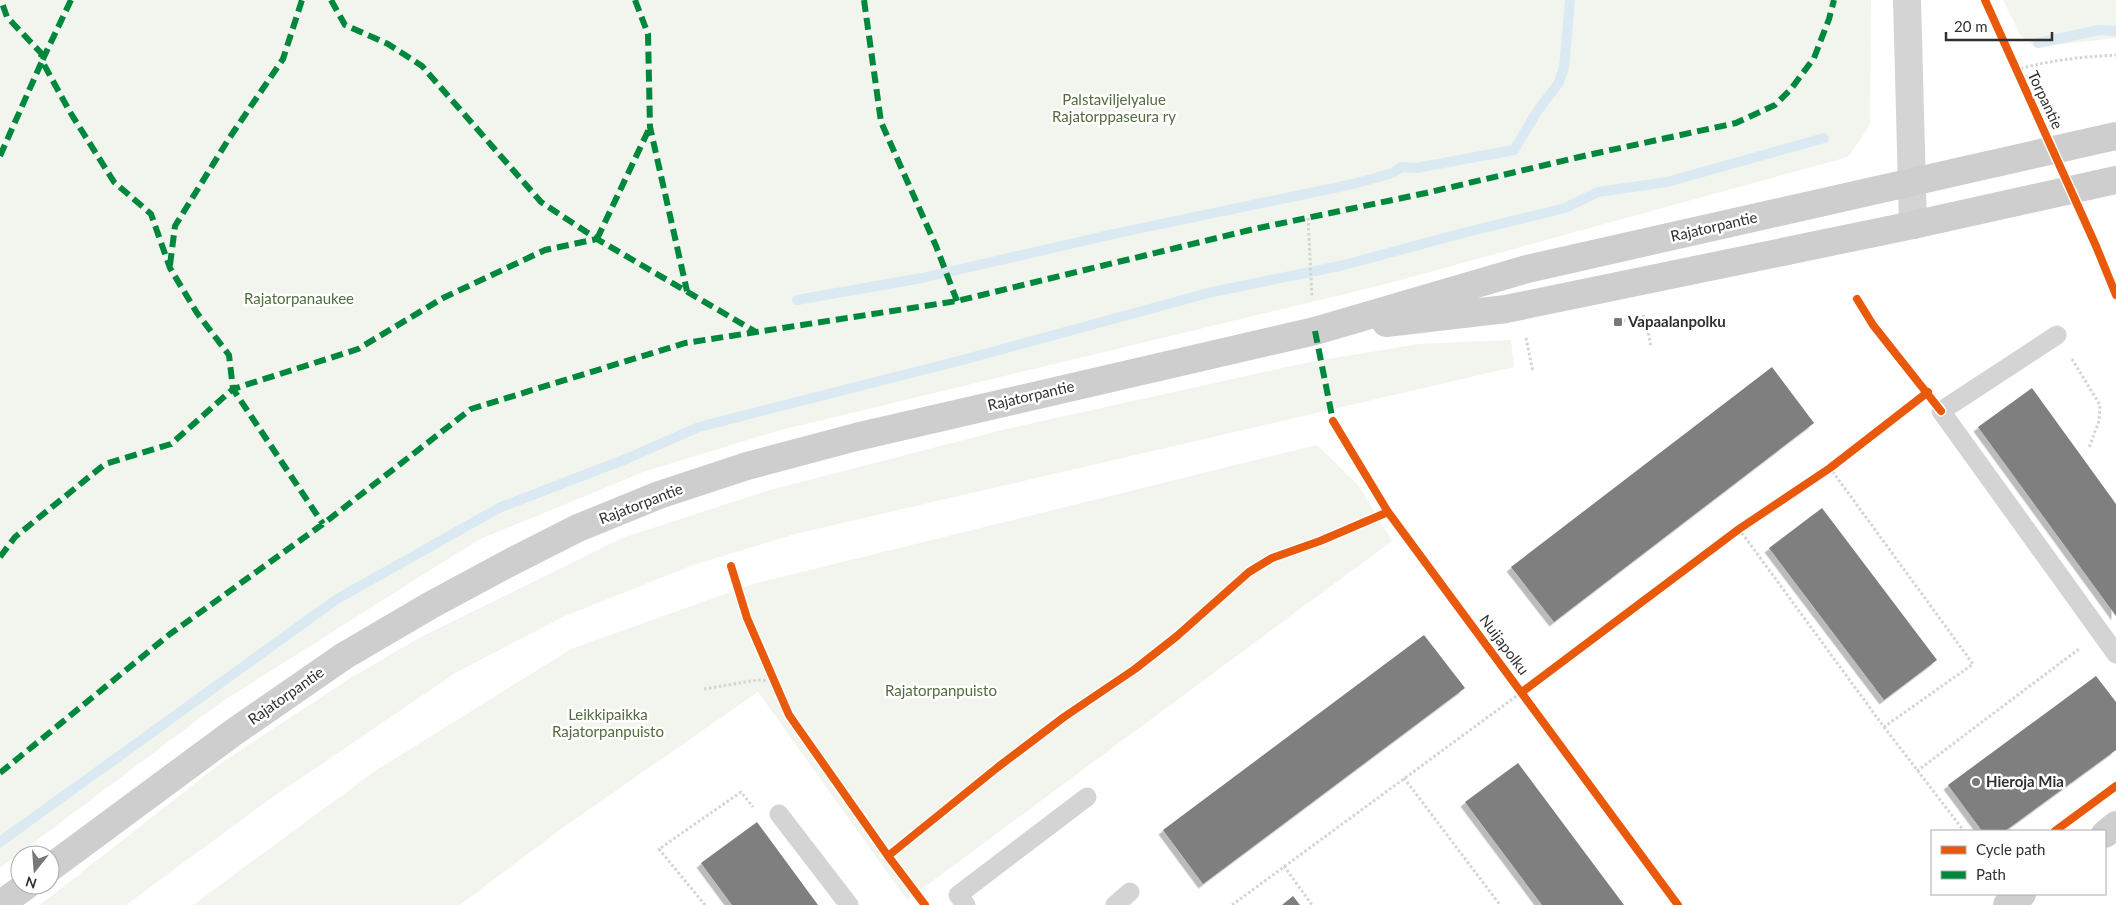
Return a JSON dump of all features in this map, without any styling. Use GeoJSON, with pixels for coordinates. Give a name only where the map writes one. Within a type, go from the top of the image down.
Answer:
{"type":"FeatureCollection","features":[{"type":"Feature","properties":{"kind":"main road","name":"Rajatorpantie"},"geometry":{"type":"LineString","coordinates":[[60,861],[234,732],[344,656],[439,601],[578,528],[659,495],[747,466],[846,439],[1315,331],[1526,269],[2116,136]]}},
{"type":"Feature","properties":{"kind":"main road","name":"Rajatorpantie"},"geometry":{"type":"LineString","coordinates":[[1315,331],[1506,309],[1913,225],[2116,180]]}},
{"type":"Feature","properties":{"kind":"main road"},"geometry":{"type":"LineString","coordinates":[[0,905],[14,895]]}},
{"type":"Feature","properties":{"kind":"main road"},"geometry":{"type":"LineString","coordinates":[[2007,905],[2021,895]]}},
{"type":"Feature","properties":{"kind":"street"},"geometry":{"type":"LineString","coordinates":[[1907,0],[1910,182],[1913,225]]}},
{"type":"Feature","properties":{"kind":"lane"},"geometry":{"type":"LineString","coordinates":[[2058,335],[1941,411],[2116,654]]}},
{"type":"Feature","properties":{"kind":"lane"},"geometry":{"type":"LineString","coordinates":[[966,905],[958,895],[1087,797]]}},
{"type":"Feature","properties":{"kind":"lane"},"geometry":{"type":"LineString","coordinates":[[780,814],[849,905]]}},
{"type":"Feature","properties":{"kind":"lane"},"geometry":{"type":"LineString","coordinates":[[1115,905],[1130,892]]}},
{"type":"Feature","properties":{"kind":"path"},"geometry":{"type":"LineString","coordinates":[[2016,70],[2077,57],[2116,55]]}},
{"type":"Feature","properties":{"kind":"path"},"geometry":{"type":"LineString","coordinates":[[1308,218],[1311,283]]}},
{"type":"Feature","properties":{"kind":"path"},"geometry":{"type":"LineString","coordinates":[[1609,323],[1645,316],[1651,347]]}},
{"type":"Feature","properties":{"kind":"path"},"geometry":{"type":"LineString","coordinates":[[1526,335],[1533,372]]}},
{"type":"Feature","properties":{"kind":"path"},"geometry":{"type":"LineString","coordinates":[[2058,335],[2100,405],[2098,422],[2089,448]]}},
{"type":"Feature","properties":{"kind":"path"},"geometry":{"type":"LineString","coordinates":[[1822,474],[1838,462]]}},
{"type":"Feature","properties":{"kind":"path"},"geometry":{"type":"LineString","coordinates":[[1830,468],[1973,664],[1884,726]]}},
{"type":"Feature","properties":{"kind":"path"},"geometry":{"type":"LineString","coordinates":[[1731,535],[1747,524]]}},
{"type":"Feature","properties":{"kind":"path"},"geometry":{"type":"LineString","coordinates":[[1739,529],[1917,771],[1963,830]]}},
{"type":"Feature","properties":{"kind":"path"},"geometry":{"type":"LineString","coordinates":[[1917,771],[2101,632]]}},
{"type":"Feature","properties":{"kind":"path"},"geometry":{"type":"LineString","coordinates":[[770,672],[778,689]]}},
{"type":"Feature","properties":{"kind":"path"},"geometry":{"type":"LineString","coordinates":[[704,689],[756,680],[774,681]]}},
{"type":"Feature","properties":{"kind":"path"},"geometry":{"type":"LineString","coordinates":[[1232,905],[1530,686]]}},
{"type":"Feature","properties":{"kind":"path"},"geometry":{"type":"LineString","coordinates":[[1404,778],[1500,905]]}},
{"type":"Feature","properties":{"kind":"path"},"geometry":{"type":"LineString","coordinates":[[705,905],[659,849],[741,792],[762,817],[780,814]]}},
{"type":"Feature","properties":{"kind":"path"},"geometry":{"type":"LineString","coordinates":[[1284,866],[1312,905]]}},
{"type":"Feature","properties":{"kind":"green space","name":"Rajatorpanaukee"},"geometry":{"type":"Polygon","coordinates":[[[0,0],[1871,0],[1870,125],[1848,157],[1386,284],[777,431],[646,471],[478,540],[223,701],[31,845],[10,845],[10,861],[0,868],[0,0]]]}},
{"type":"Feature","properties":{"kind":"green space"},"geometry":{"type":"Polygon","coordinates":[[[2003,0],[2116,0],[2116,38],[2035,47],[2020,35],[2003,0]]]}},
{"type":"Feature","properties":{"kind":"green space"},"geometry":{"type":"Polygon","coordinates":[[[1511,340],[1514,367],[795,534],[693,565],[565,616],[457,672],[270,799],[126,905],[40,905],[53,895],[60,895],[60,889],[221,763],[349,679],[417,639],[622,538],[770,490],[1010,428],[1310,362],[1419,344],[1511,340]]]}},
{"type":"Feature","properties":{"kind":"green space","name":"Rajatorpanpuisto"},"geometry":{"type":"Polygon","coordinates":[[[1317,445],[1358,485],[1392,541],[907,900],[758,692],[568,824],[460,905],[193,905],[375,771],[571,649],[753,584],[1317,445]]]}},
{"type":"Feature","properties":{"kind":"building"},"geometry":{"type":"Polygon","coordinates":[[[1772,367],[1814,423],[1554,622],[1511,567],[1772,367]]]}},
{"type":"Feature","properties":{"kind":"building"},"geometry":{"type":"Polygon","coordinates":[[[2032,388],[2116,504],[2116,616],[1978,427],[2032,388]]]}},
{"type":"Feature","properties":{"kind":"building"},"geometry":{"type":"Polygon","coordinates":[[[1822,508],[1937,660],[1884,700],[1769,548],[1822,508]]]}},
{"type":"Feature","properties":{"kind":"building"},"geometry":{"type":"Polygon","coordinates":[[[1424,635],[1465,688],[1203,884],[1163,830],[1424,635]]]}},
{"type":"Feature","properties":{"kind":"building"},"geometry":{"type":"Polygon","coordinates":[[[2096,676],[2116,702],[2116,750],[2006,830],[1981,830],[1948,785],[2096,676]]]}},
{"type":"Feature","properties":{"kind":"building"},"geometry":{"type":"Polygon","coordinates":[[[1518,763],[1624,905],[1542,905],[1465,802],[1518,763]]]}},
{"type":"Feature","properties":{"kind":"building"},"geometry":{"type":"Polygon","coordinates":[[[757,822],[818,905],[732,905],[701,863],[757,822]]]}},
{"type":"Feature","properties":{"kind":"building"},"geometry":{"type":"Polygon","coordinates":[[[1293,896],[1300,905],[1282,905],[1293,896]]]}},
{"type":"Feature","properties":{"kind":"waterway"},"geometry":{"type":"LineString","coordinates":[[797,300],[922,278],[1118,233],[1353,184],[1393,173],[1401,167],[1416,168],[1514,150],[1538,110],[1558,84],[1564,68],[1570,0]]}},
{"type":"Feature","properties":{"kind":"waterway"},"geometry":{"type":"LineString","coordinates":[[2038,43],[2099,30],[2116,31]]}},
{"type":"Feature","properties":{"kind":"waterway"},"geometry":{"type":"LineString","coordinates":[[0,842],[337,599],[501,507],[626,459],[699,427],[966,359],[1212,292],[1340,266],[1565,208],[1598,192],[1667,182],[1824,138]]}},
{"type":"Feature","properties":{"kind":"marked path"},"geometry":{"type":"LineString","coordinates":[[0,156],[42,61],[41,53],[7,17],[1,0]]}},
{"type":"Feature","properties":{"kind":"marked path"},"geometry":{"type":"LineString","coordinates":[[71,0],[42,61],[70,112],[114,182],[151,214],[170,268],[197,313],[229,355],[233,389],[323,524]]}},
{"type":"Feature","properties":{"kind":"marked path"},"geometry":{"type":"LineString","coordinates":[[170,265],[175,226],[228,140],[283,59],[302,0]]}},
{"type":"Feature","properties":{"kind":"marked path"},"geometry":{"type":"LineString","coordinates":[[331,0],[345,25],[388,44],[422,66],[541,202],[597,239],[756,332]]}},
{"type":"Feature","properties":{"kind":"marked path"},"geometry":{"type":"LineString","coordinates":[[635,0],[648,34],[650,127],[687,291]]}},
{"type":"Feature","properties":{"kind":"marked path"},"geometry":{"type":"LineString","coordinates":[[864,0],[881,122],[936,246],[957,301]]}},
{"type":"Feature","properties":{"kind":"marked path"},"geometry":{"type":"LineString","coordinates":[[0,773],[170,634],[323,524],[471,409],[685,343],[957,301],[1254,229],[1426,193],[1736,123],[1775,105],[1791,89],[1814,58],[1834,0]]}},
{"type":"Feature","properties":{"kind":"marked path"},"geometry":{"type":"LineString","coordinates":[[597,239],[650,127]]}},
{"type":"Feature","properties":{"kind":"marked path"},"geometry":{"type":"LineString","coordinates":[[0,557],[15,537],[105,464],[171,444],[233,389],[358,349],[443,298],[545,250],[597,239]]}},
{"type":"Feature","properties":{"kind":"marked path"},"geometry":{"type":"LineString","coordinates":[[1315,331],[1333,421]]}},
{"type":"Feature","properties":{"kind":"cycle path","name":"Torpantie"},"geometry":{"type":"LineString","coordinates":[[1985,0],[2096,246],[2116,295]]}},
{"type":"Feature","properties":{"kind":"cycle path"},"geometry":{"type":"LineString","coordinates":[[1857,299],[1873,325],[1941,411]]}},
{"type":"Feature","properties":{"kind":"cycle path"},"geometry":{"type":"LineString","coordinates":[[1522,692],[1739,529],[1830,468],[1928,392]]}},
{"type":"Feature","properties":{"kind":"cycle path","name":"Nuijapolku"},"geometry":{"type":"LineString","coordinates":[[1333,421],[1388,512],[1678,905]]}},
{"type":"Feature","properties":{"kind":"cycle path"},"geometry":{"type":"LineString","coordinates":[[888,856],[998,767],[1064,717],[1135,669],[1177,636],[1249,572],[1272,558],[1320,541],[1388,512]]}},
{"type":"Feature","properties":{"kind":"cycle path"},"geometry":{"type":"LineString","coordinates":[[731,566],[747,618],[789,715],[888,856],[925,905]]}},
{"type":"Feature","properties":{"kind":"cycle path"},"geometry":{"type":"LineString","coordinates":[[2056,830],[2116,786]]}},
{"type":"Feature","properties":{"kind":"place","name":"Vapaalanpolku"},"geometry":{"type":"Point","coordinates":[1618,322]}},
{"type":"Feature","properties":{"kind":"place","name":"Hieroja Mia"},"geometry":{"type":"Point","coordinates":[1976,782]}},
{"type":"Feature","properties":{"kind":"park label","name":"Palstaviljelyalue Rajatorppaseura ry"},"geometry":{"type":"Point","coordinates":[1114,108]}},
{"type":"Feature","properties":{"kind":"park label","name":"Leikkipaikka Rajatorpanpuisto"},"geometry":{"type":"Point","coordinates":[608,724]}}]}
